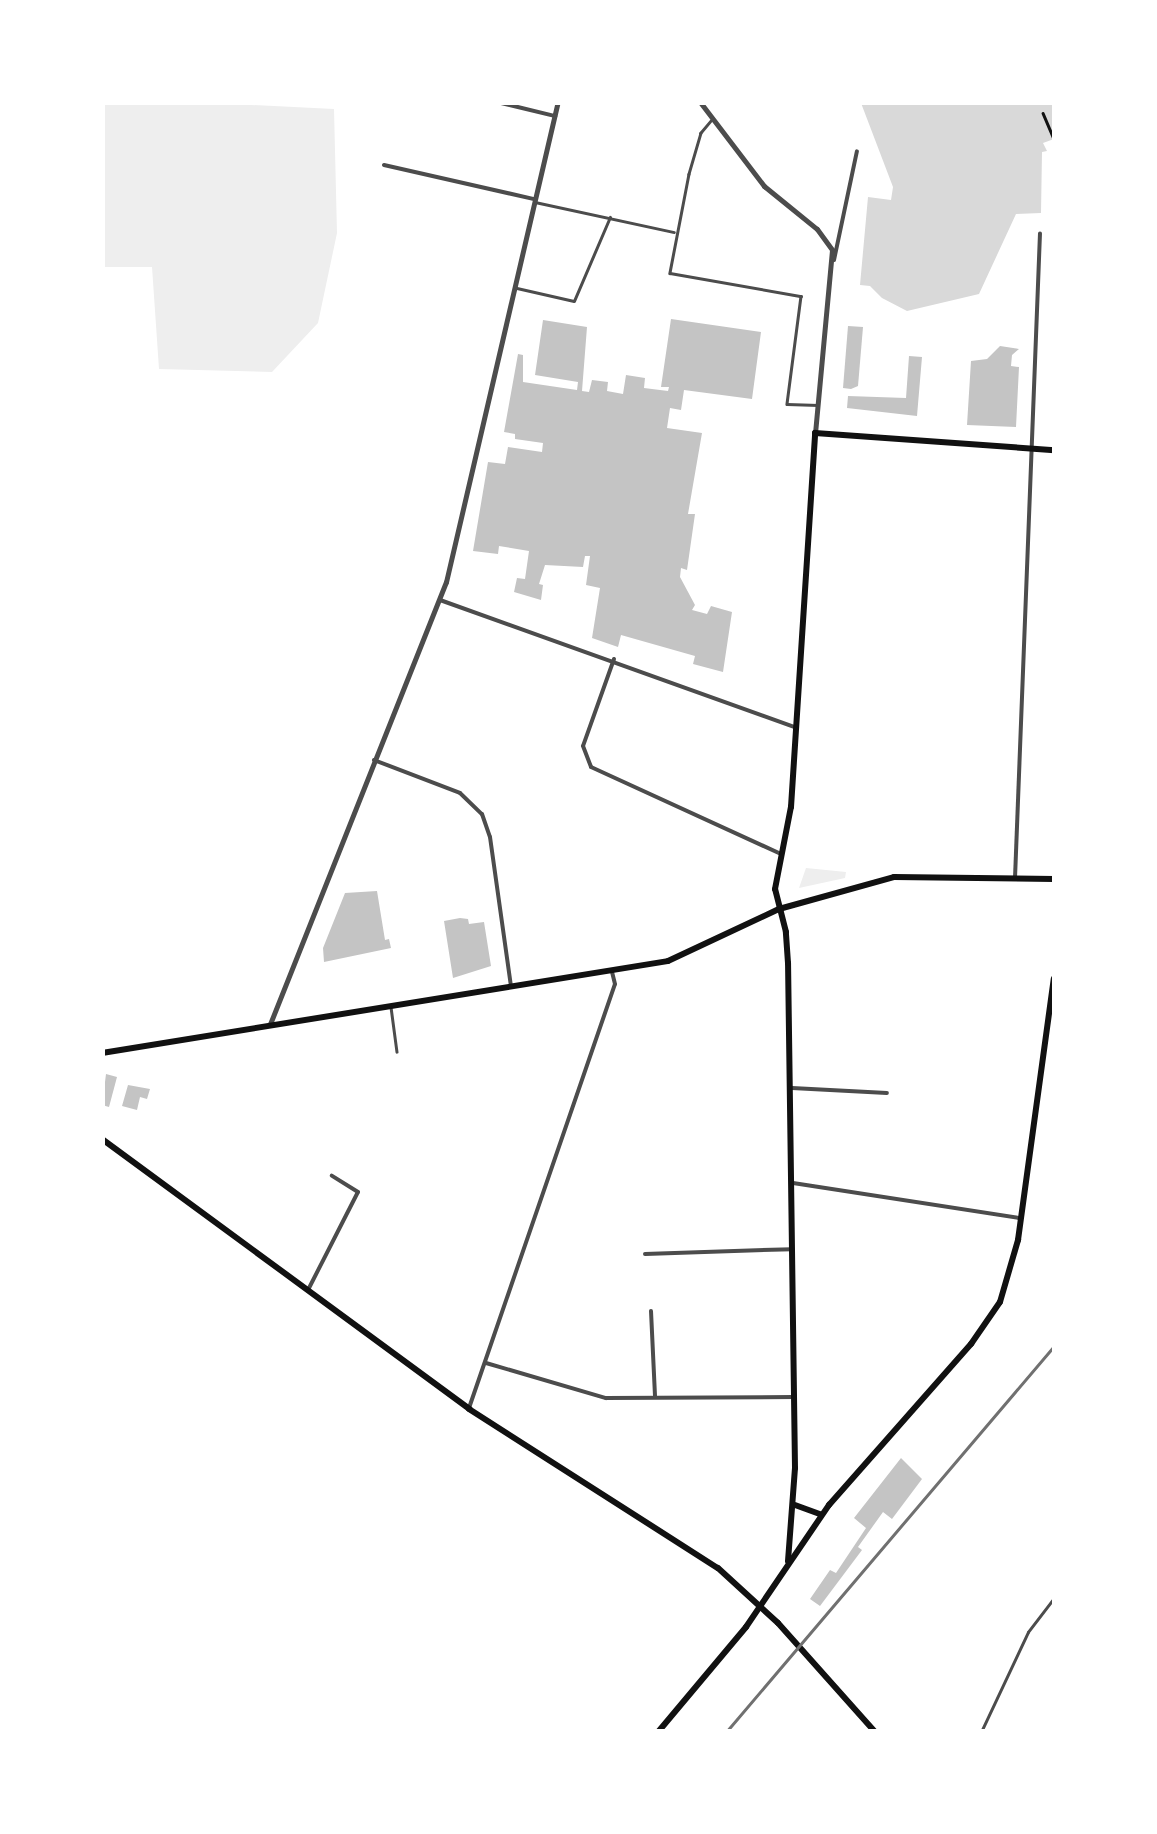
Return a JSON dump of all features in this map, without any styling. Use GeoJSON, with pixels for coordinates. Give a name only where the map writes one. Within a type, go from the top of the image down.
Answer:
{"type":"FeatureCollection","features":[{"type":"Feature","properties":{"kind":"main road"},"geometry":{"type":"LineString","coordinates":[[788,1561],[795,1505],[788,947],[776,890],[790,824],[816,434],[1054,450]]}},
{"type":"Feature","properties":{"kind":"main road"},"geometry":{"type":"LineString","coordinates":[[102,1053],[612,972],[692,952],[779,909],[904,876],[1054,879]]}},
{"type":"Feature","properties":{"kind":"main road"},"geometry":{"type":"LineString","coordinates":[[658,1732],[761,1605],[822,1514],[994,1313],[1010,1277],[1054,978]]}},
{"type":"Feature","properties":{"kind":"main road"},"geometry":{"type":"LineString","coordinates":[[102,1140],[469,1409],[693,1551],[761,1605],[875,1732]]}},
{"type":"Feature","properties":{"kind":"main road"},"geometry":{"type":"LineString","coordinates":[[795,1505],[808,1513],[822,1514]]}},
{"type":"Feature","properties":{"kind":"street"},"geometry":{"type":"LineString","coordinates":[[498,102],[555,116]]}},
{"type":"Feature","properties":{"kind":"street"},"geometry":{"type":"LineString","coordinates":[[270,1024],[440,600],[558,102]]}},
{"type":"Feature","properties":{"kind":"street"},"geometry":{"type":"LineString","coordinates":[[700,102],[764,186],[817,229],[834,260]]}},
{"type":"Feature","properties":{"kind":"street"},"geometry":{"type":"LineString","coordinates":[[816,434],[834,260],[858,151]]}},
{"type":"Feature","properties":{"kind":"street"},"geometry":{"type":"LineString","coordinates":[[384,166],[534,200]]}},
{"type":"Feature","properties":{"kind":"street"},"geometry":{"type":"LineString","coordinates":[[1015,878],[1040,233]]}},
{"type":"Feature","properties":{"kind":"street"},"geometry":{"type":"LineString","coordinates":[[440,600],[614,659],[797,728]]}},
{"type":"Feature","properties":{"kind":"street"},"geometry":{"type":"LineString","coordinates":[[614,659],[583,746],[590,768],[783,855]]}},
{"type":"Feature","properties":{"kind":"street"},"geometry":{"type":"LineString","coordinates":[[374,760],[460,793],[482,814],[490,837],[511,986]]}},
{"type":"Feature","properties":{"kind":"street"},"geometry":{"type":"LineString","coordinates":[[469,1409],[616,984],[612,972]]}},
{"type":"Feature","properties":{"kind":"street"},"geometry":{"type":"LineString","coordinates":[[790,1088],[887,1093]]}},
{"type":"Feature","properties":{"kind":"street"},"geometry":{"type":"LineString","coordinates":[[308,1290],[358,1192],[332,1176]]}},
{"type":"Feature","properties":{"kind":"street"},"geometry":{"type":"LineString","coordinates":[[791,1183],[1020,1218]]}},
{"type":"Feature","properties":{"kind":"street"},"geometry":{"type":"LineString","coordinates":[[645,1254],[792,1250]]}},
{"type":"Feature","properties":{"kind":"street"},"geometry":{"type":"LineString","coordinates":[[651,1311],[656,1398]]}},
{"type":"Feature","properties":{"kind":"street"},"geometry":{"type":"LineString","coordinates":[[486,1363],[592,1396],[794,1397]]}},
{"type":"Feature","properties":{"kind":"lane"},"geometry":{"type":"LineString","coordinates":[[712,120],[701,133],[670,273],[800,296],[787,404],[818,405]]}},
{"type":"Feature","properties":{"kind":"lane"},"geometry":{"type":"LineString","coordinates":[[534,200],[677,232]]}},
{"type":"Feature","properties":{"kind":"lane"},"geometry":{"type":"LineString","coordinates":[[516,287],[574,301],[610,218]]}},
{"type":"Feature","properties":{"kind":"lane"},"geometry":{"type":"LineString","coordinates":[[391,1006],[398,1052]]}},
{"type":"Feature","properties":{"kind":"lane"},"geometry":{"type":"LineString","coordinates":[[981,1732],[1028,1632],[1054,1598]]}},
{"type":"Feature","properties":{"kind":"path"},"geometry":{"type":"LineString","coordinates":[[1043,113],[1054,139]]}},
{"type":"Feature","properties":{"kind":"shaded area"},"geometry":{"type":"Polygon","coordinates":[[[193,102],[334,109],[337,233],[318,323],[272,372],[159,369],[152,267],[103,267],[103,103],[193,102]]]}},
{"type":"Feature","properties":{"kind":"shaded area"},"geometry":{"type":"Polygon","coordinates":[[[861,103],[1054,103],[1054,139],[1043,143],[1047,151],[1042,152],[1041,213],[1016,214],[979,294],[907,311],[882,298],[870,286],[860,285],[868,197],[891,200],[893,187],[861,103]]]}},
{"type":"Feature","properties":{"kind":"shaded area"},"geometry":{"type":"Polygon","coordinates":[[[806,868],[846,872],[845,878],[799,888],[806,868]]]}},
{"type":"Feature","properties":{"kind":"building"},"geometry":{"type":"Polygon","coordinates":[[[671,319],[761,332],[752,399],[684,390],[681,410],[670,408],[667,428],[702,433],[688,514],[695,514],[687,570],[681,568],[680,577],[695,605],[692,610],[707,614],[711,606],[732,612],[723,672],[693,664],[695,656],[621,635],[618,647],[592,638],[600,588],[586,585],[590,556],[585,556],[583,567],[545,565],[539,584],[543,585],[541,600],[514,592],[517,578],[525,579],[529,551],[499,546],[498,554],[473,551],[488,462],[505,464],[508,447],[542,452],[543,443],[515,439],[515,434],[504,432],[518,354],[523,355],[523,382],[577,390],[578,382],[535,375],[543,320],[587,327],[582,391],[589,392],[592,380],[608,382],[607,391],[623,394],[626,375],[645,378],[644,388],[668,391],[669,387],[661,387],[671,319]]]}},
{"type":"Feature","properties":{"kind":"building"},"geometry":{"type":"Polygon","coordinates":[[[848,326],[863,327],[858,386],[851,389],[843,388],[848,326]]]}},
{"type":"Feature","properties":{"kind":"building"},"geometry":{"type":"Polygon","coordinates":[[[1000,346],[1019,349],[1012,355],[1011,366],[1019,367],[1016,427],[967,425],[971,361],[987,359],[1000,346]]]}},
{"type":"Feature","properties":{"kind":"building"},"geometry":{"type":"Polygon","coordinates":[[[909,356],[922,357],[917,416],[847,408],[848,396],[906,398],[909,356]]]}},
{"type":"Feature","properties":{"kind":"building"},"geometry":{"type":"Polygon","coordinates":[[[377,891],[385,940],[389,939],[391,948],[324,962],[323,948],[345,893],[377,891]]]}},
{"type":"Feature","properties":{"kind":"building"},"geometry":{"type":"Polygon","coordinates":[[[468,919],[469,924],[484,922],[491,966],[453,978],[444,921],[468,919]]]}},
{"type":"Feature","properties":{"kind":"building"},"geometry":{"type":"Polygon","coordinates":[[[106,1074],[117,1077],[109,1107],[102,1105],[106,1074]]]}},
{"type":"Feature","properties":{"kind":"building"},"geometry":{"type":"Polygon","coordinates":[[[128,1085],[150,1089],[147,1099],[140,1097],[137,1110],[122,1106],[128,1085]]]}},
{"type":"Feature","properties":{"kind":"building"},"geometry":{"type":"Polygon","coordinates":[[[901,1458],[922,1479],[892,1519],[883,1512],[858,1547],[862,1550],[820,1606],[810,1599],[830,1570],[836,1573],[866,1528],[854,1518],[901,1458]]]}},
{"type":"Feature","properties":{"kind":"railway"},"geometry":{"type":"LineString","coordinates":[[726,1732],[1054,1346]]}}]}
